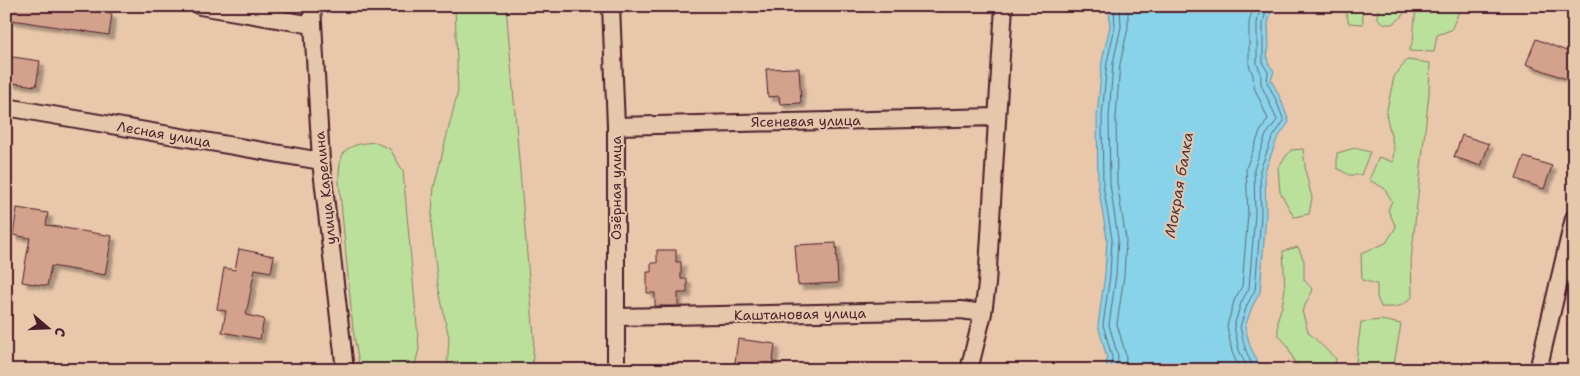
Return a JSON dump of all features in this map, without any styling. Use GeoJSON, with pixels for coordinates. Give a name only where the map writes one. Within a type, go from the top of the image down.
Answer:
{"type":"FeatureCollection","features":[{"type":"Feature","properties":{"kind":"street"},"geometry":{"type":"LineString","coordinates":[[200,6],[313,25]]}},
{"type":"Feature","properties":{"kind":"street","name":"улица Карелина"},"geometry":{"type":"LineString","coordinates":[[312,6],[321,161],[345,370]]}},
{"type":"Feature","properties":{"kind":"street","name":"Озёрная улица"},"geometry":{"type":"LineString","coordinates":[[611,6],[616,126],[616,370]]}},
{"type":"Feature","properties":{"kind":"street"},"geometry":{"type":"LineString","coordinates":[[968,370],[983,313],[987,284],[1004,6]]}},
{"type":"Feature","properties":{"kind":"street","name":"Лесная улица"},"geometry":{"type":"LineString","coordinates":[[6,107],[321,161]]}},
{"type":"Feature","properties":{"kind":"street","name":"Ясеневая улица"},"geometry":{"type":"LineString","coordinates":[[616,126],[997,117]]}},
{"type":"Feature","properties":{"kind":"street"},"geometry":{"type":"LineString","coordinates":[[1538,370],[1574,218]]}},
{"type":"Feature","properties":{"kind":"street","name":"Каштановая улица"},"geometry":{"type":"LineString","coordinates":[[616,317],[961,310],[983,313]]}},
{"type":"Feature","properties":{"kind":"green space"},"geometry":{"type":"Polygon","coordinates":[[[455,6],[506,6],[534,337],[532,370],[447,370],[449,338],[438,285],[431,224],[434,187],[458,91],[455,6]]]}},
{"type":"Feature","properties":{"kind":"green space"},"geometry":{"type":"Polygon","coordinates":[[[1344,6],[1362,6],[1363,24],[1349,23],[1344,6]]]}},
{"type":"Feature","properties":{"kind":"green space"},"geometry":{"type":"Polygon","coordinates":[[[1379,6],[1403,6],[1403,16],[1393,24],[1383,24],[1377,17],[1379,6]]]}},
{"type":"Feature","properties":{"kind":"green space"},"geometry":{"type":"Polygon","coordinates":[[[1416,6],[1457,6],[1458,14],[1451,30],[1437,35],[1434,52],[1409,51],[1413,41],[1416,6]]]}},
{"type":"Feature","properties":{"kind":"green space"},"geometry":{"type":"Polygon","coordinates":[[[1407,60],[1430,63],[1429,93],[1411,260],[1412,297],[1398,306],[1381,307],[1377,297],[1377,284],[1362,280],[1361,253],[1386,243],[1396,227],[1388,210],[1392,201],[1384,188],[1369,180],[1379,157],[1393,162],[1394,148],[1386,114],[1394,77],[1407,60]]]}},
{"type":"Feature","properties":{"kind":"green space"},"geometry":{"type":"Polygon","coordinates":[[[374,142],[390,149],[403,171],[419,348],[414,370],[360,370],[353,329],[339,171],[345,151],[356,145],[374,142]]]}},
{"type":"Feature","properties":{"kind":"green space"},"geometry":{"type":"Polygon","coordinates":[[[1355,148],[1370,152],[1361,175],[1349,175],[1337,168],[1337,153],[1355,148]]]}},
{"type":"Feature","properties":{"kind":"green space"},"geometry":{"type":"Polygon","coordinates":[[[1303,149],[1306,174],[1312,198],[1309,214],[1294,217],[1280,192],[1278,167],[1291,150],[1303,149]]]}},
{"type":"Feature","properties":{"kind":"green space"},"geometry":{"type":"Polygon","coordinates":[[[1298,247],[1304,261],[1304,280],[1313,290],[1302,311],[1308,332],[1336,359],[1334,367],[1326,370],[1306,370],[1295,363],[1287,345],[1278,334],[1278,318],[1285,289],[1283,251],[1298,247]]]}},
{"type":"Feature","properties":{"kind":"green space"},"geometry":{"type":"Polygon","coordinates":[[[1381,320],[1401,324],[1393,370],[1355,370],[1361,322],[1381,320]]]}},
{"type":"Feature","properties":{"kind":"water","name":"Мокрая балка"},"geometry":{"type":"Polygon","coordinates":[[[1109,6],[1272,6],[1268,24],[1268,63],[1274,71],[1271,80],[1280,97],[1289,122],[1277,139],[1265,171],[1266,215],[1260,292],[1245,327],[1250,346],[1260,367],[1259,370],[1106,370],[1107,358],[1098,325],[1105,274],[1107,239],[1098,185],[1097,117],[1102,61],[1110,26],[1109,6]]]}},
{"type":"Feature","properties":{"kind":"building"},"geometry":{"type":"Polygon","coordinates":[[[6,6],[62,6],[112,14],[109,35],[6,19],[6,6]]]}},
{"type":"Feature","properties":{"kind":"building"},"geometry":{"type":"Polygon","coordinates":[[[1536,39],[1574,54],[1574,67],[1569,80],[1526,64],[1536,39]]]}},
{"type":"Feature","properties":{"kind":"building"},"geometry":{"type":"Polygon","coordinates":[[[6,56],[40,61],[36,86],[6,82],[6,56]]]}},
{"type":"Feature","properties":{"kind":"building"},"geometry":{"type":"Polygon","coordinates":[[[799,68],[801,103],[780,104],[779,96],[768,97],[766,69],[799,68]]]}},
{"type":"Feature","properties":{"kind":"building"},"geometry":{"type":"Polygon","coordinates":[[[1462,135],[1489,144],[1481,166],[1454,157],[1462,135]]]}},
{"type":"Feature","properties":{"kind":"building"},"geometry":{"type":"Polygon","coordinates":[[[1524,157],[1552,166],[1544,189],[1516,179],[1524,157]]]}},
{"type":"Feature","properties":{"kind":"building"},"geometry":{"type":"Polygon","coordinates":[[[17,208],[48,213],[46,225],[112,236],[105,275],[51,266],[47,286],[22,282],[30,238],[13,235],[17,208]]]}},
{"type":"Feature","properties":{"kind":"building"},"geometry":{"type":"Polygon","coordinates":[[[836,243],[838,283],[798,285],[795,245],[836,243]]]}},
{"type":"Feature","properties":{"kind":"building"},"geometry":{"type":"Polygon","coordinates":[[[239,249],[274,256],[271,272],[255,269],[246,315],[264,319],[260,339],[222,332],[226,311],[217,309],[224,268],[235,270],[239,249]]]}},
{"type":"Feature","properties":{"kind":"building"},"geometry":{"type":"Polygon","coordinates":[[[657,250],[676,250],[676,262],[681,262],[681,279],[687,279],[687,293],[678,293],[678,306],[655,306],[655,293],[647,293],[647,272],[651,272],[651,263],[657,263],[657,250]]]}},
{"type":"Feature","properties":{"kind":"building"},"geometry":{"type":"Polygon","coordinates":[[[738,339],[775,344],[772,370],[734,370],[738,339]]]}}]}
